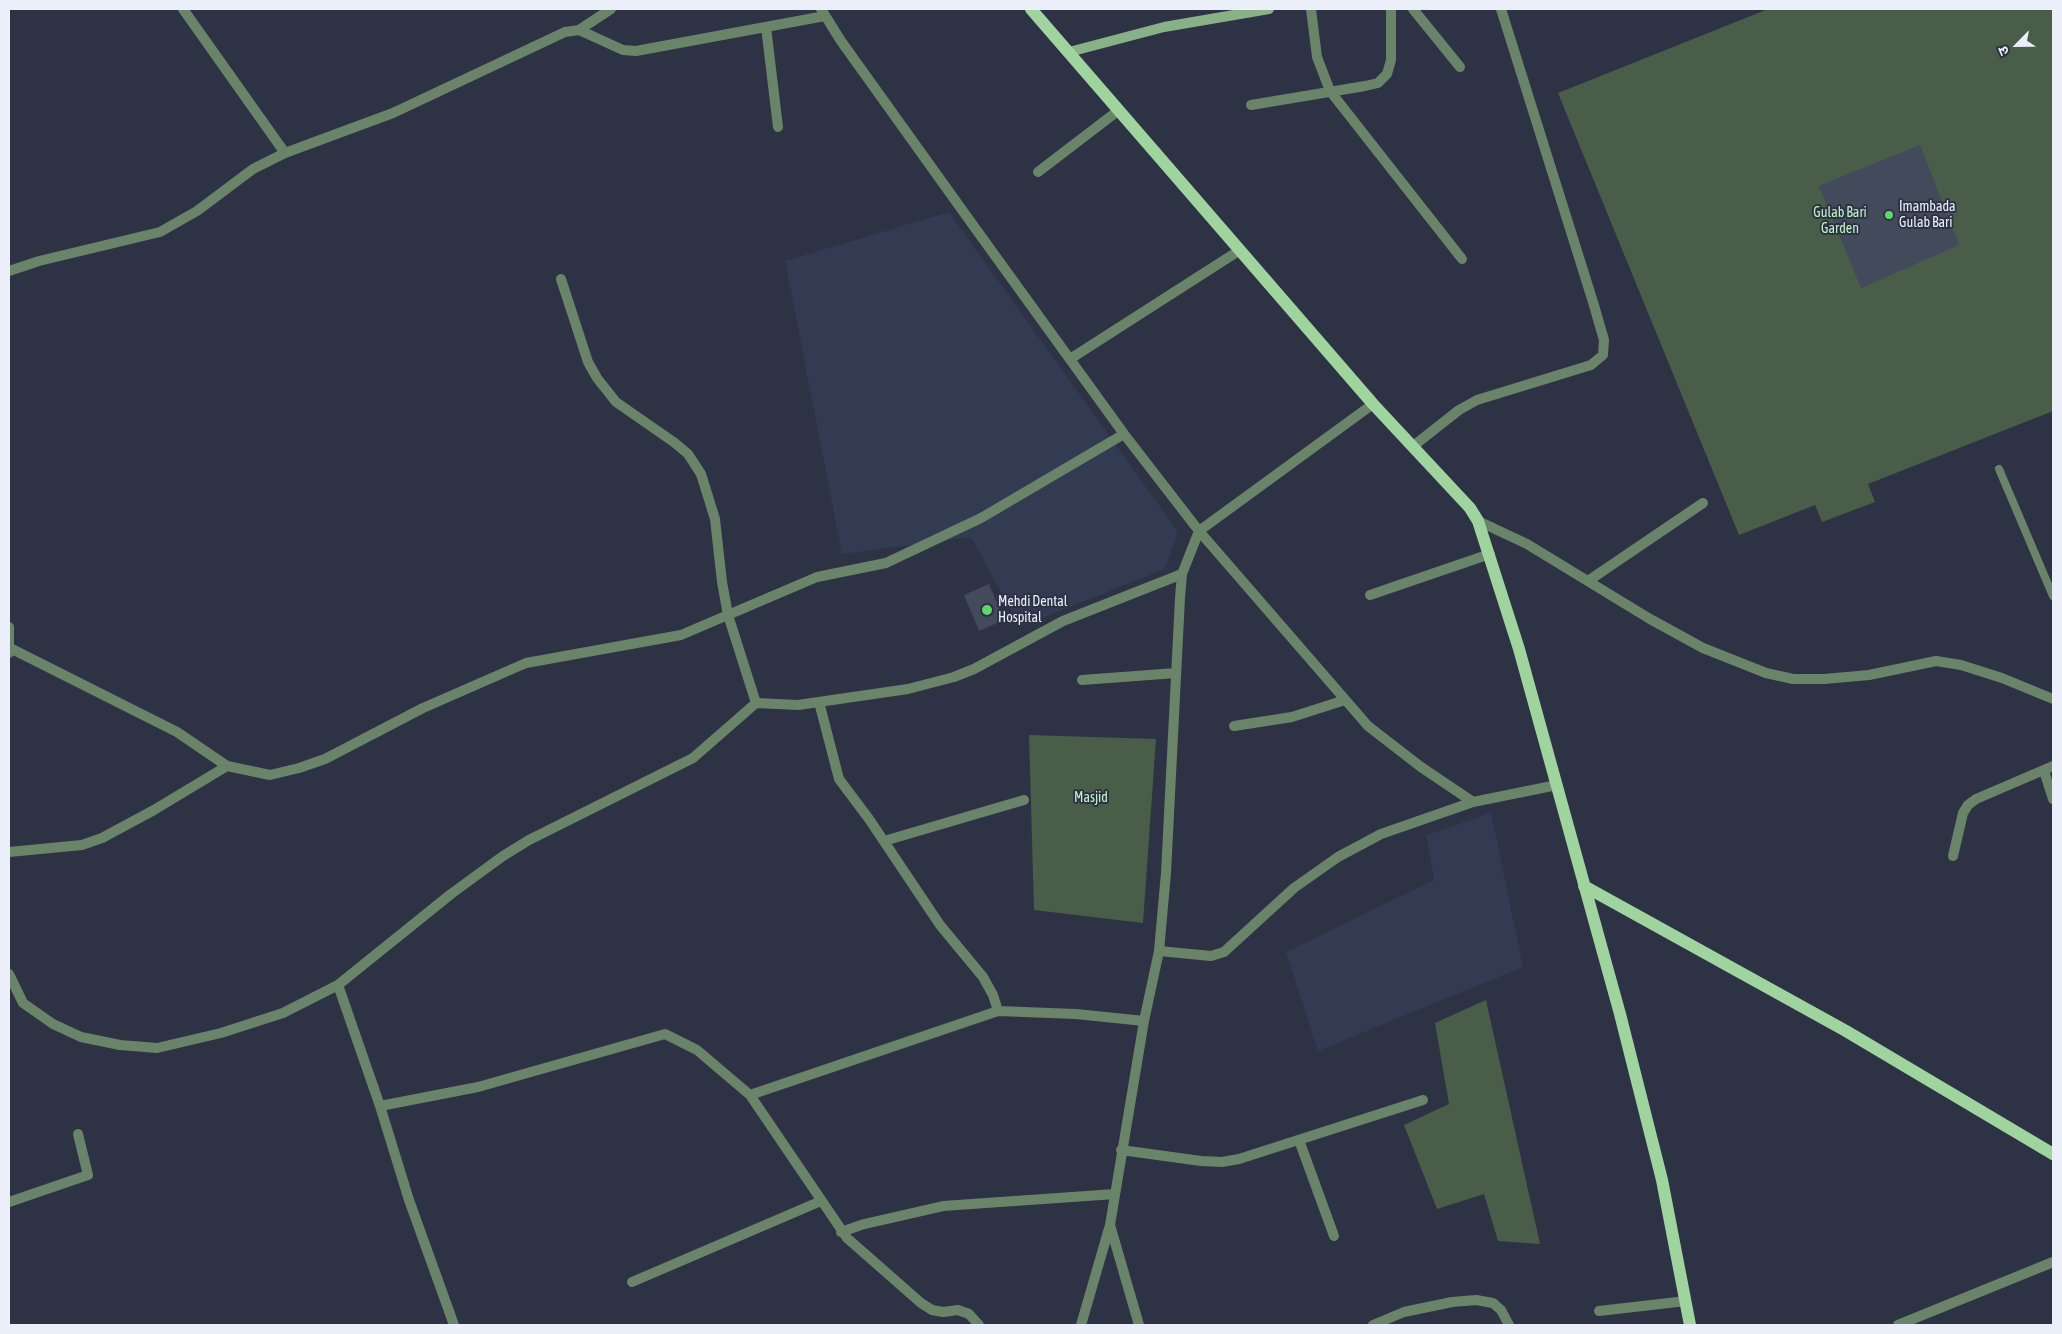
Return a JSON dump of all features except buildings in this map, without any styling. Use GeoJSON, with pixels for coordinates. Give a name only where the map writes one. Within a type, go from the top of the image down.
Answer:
{"type":"FeatureCollection","features":[{"type":"Feature","properties":{"kind":"main road"},"geometry":{"type":"LineString","coordinates":[[1032,9],[1372,404],[1470,508],[1478,521],[1490,554],[1557,784],[1620,1014],[1660,1171],[1690,1325]]}},
{"type":"Feature","properties":{"kind":"main road"},"geometry":{"type":"LineString","coordinates":[[1584,886],[1846,1031],[2053,1154]]}},
{"type":"Feature","properties":{"kind":"street"},"geometry":{"type":"LineString","coordinates":[[184,9],[285,153]]}},
{"type":"Feature","properties":{"kind":"street"},"geometry":{"type":"LineString","coordinates":[[9,271],[39,261],[160,232],[197,211],[253,169],[285,153],[393,114],[565,32],[579,30],[612,9]]}},
{"type":"Feature","properties":{"kind":"street"},"geometry":{"type":"LineString","coordinates":[[1069,52],[1164,27],[1269,9]]}},
{"type":"Feature","properties":{"kind":"street"},"geometry":{"type":"LineString","coordinates":[[1311,9],[1317,57],[1323,78],[1330,91],[1462,259]]}},
{"type":"Feature","properties":{"kind":"street"},"geometry":{"type":"LineString","coordinates":[[1251,104],[1378,83],[1387,74],[1391,60],[1391,9]]}},
{"type":"Feature","properties":{"kind":"street"},"geometry":{"type":"LineString","coordinates":[[1413,9],[1460,67]]}},
{"type":"Feature","properties":{"kind":"street"},"geometry":{"type":"LineString","coordinates":[[1412,447],[1459,410],[1477,400],[1591,365],[1603,355],[1604,340],[1593,302],[1501,9]]}},
{"type":"Feature","properties":{"kind":"street"},"geometry":{"type":"LineString","coordinates":[[579,30],[623,50],[636,51],[766,27],[824,12],[852,57],[1124,434],[1199,531],[1368,726],[1392,746],[1473,802]]}},
{"type":"Feature","properties":{"kind":"street"},"geometry":{"type":"LineString","coordinates":[[766,27],[778,127]]}},
{"type":"Feature","properties":{"kind":"street"},"geometry":{"type":"LineString","coordinates":[[1038,172],[1119,110]]}},
{"type":"Feature","properties":{"kind":"street"},"geometry":{"type":"LineString","coordinates":[[1070,359],[1240,250]]}},
{"type":"Feature","properties":{"kind":"street"},"geometry":{"type":"LineString","coordinates":[[561,279],[588,362],[602,385],[616,402],[688,454],[701,474],[715,519],[722,582],[728,615],[756,703]]}},
{"type":"Feature","properties":{"kind":"street"},"geometry":{"type":"LineString","coordinates":[[1081,1325],[1110,1225],[1144,1021],[1159,951],[1166,872],[1182,574],[1199,531],[1372,404]]}},
{"type":"Feature","properties":{"kind":"street"},"geometry":{"type":"LineString","coordinates":[[9,627],[9,651],[177,732],[227,766],[270,775],[299,768],[325,758],[423,708],[526,663],[681,635],[817,577],[886,563],[981,518],[1124,434]]}},
{"type":"Feature","properties":{"kind":"street"},"geometry":{"type":"LineString","coordinates":[[1588,581],[1703,503]]}},
{"type":"Feature","properties":{"kind":"street"},"geometry":{"type":"LineString","coordinates":[[1478,521],[1527,544],[1650,619],[1703,648],[1766,673],[1793,679],[1824,679],[1869,675],[1936,661],[1961,665],[2002,678],[2053,699]]}},
{"type":"Feature","properties":{"kind":"street"},"geometry":{"type":"LineString","coordinates":[[1370,595],[1490,554]]}},
{"type":"Feature","properties":{"kind":"street"},"geometry":{"type":"LineString","coordinates":[[9,974],[23,1003],[53,1024],[81,1037],[120,1045],[157,1048],[221,1033],[283,1013],[338,985],[451,894],[503,856],[557,825],[693,758],[756,703],[798,705],[908,689],[954,677],[974,669],[1063,621],[1182,574]]}},
{"type":"Feature","properties":{"kind":"street"},"geometry":{"type":"LineString","coordinates":[[1082,680],[1176,673]]}},
{"type":"Feature","properties":{"kind":"street"},"geometry":{"type":"LineString","coordinates":[[1234,726],[1292,717],[1345,700]]}},
{"type":"Feature","properties":{"kind":"street"},"geometry":{"type":"LineString","coordinates":[[819,702],[839,779],[884,841],[940,926],[983,977],[993,995],[998,1011]]}},
{"type":"Feature","properties":{"kind":"street"},"geometry":{"type":"LineString","coordinates":[[9,852],[82,845],[102,838],[154,810],[227,766]]}},
{"type":"Feature","properties":{"kind":"street"},"geometry":{"type":"LineString","coordinates":[[1953,856],[1963,813],[1968,805],[1976,799],[2049,768],[2053,799]]}},
{"type":"Feature","properties":{"kind":"street"},"geometry":{"type":"LineString","coordinates":[[1159,951],[1211,956],[1224,952],[1287,894],[1338,857],[1381,834],[1473,802],[1557,784]]}},
{"type":"Feature","properties":{"kind":"street"},"geometry":{"type":"LineString","coordinates":[[884,841],[1024,800]]}},
{"type":"Feature","properties":{"kind":"street"},"geometry":{"type":"LineString","coordinates":[[338,985],[380,1106],[409,1200],[454,1325]]}},
{"type":"Feature","properties":{"kind":"street"},"geometry":{"type":"LineString","coordinates":[[750,1095],[998,1011],[1076,1014],[1144,1021]]}},
{"type":"Feature","properties":{"kind":"street"},"geometry":{"type":"LineString","coordinates":[[380,1106],[478,1087],[664,1034],[697,1050],[750,1095],[841,1232],[921,1303],[932,1310],[942,1312],[958,1310],[969,1314],[979,1325]]}},
{"type":"Feature","properties":{"kind":"street"},"geometry":{"type":"LineString","coordinates":[[1121,1150],[1222,1162],[1239,1160],[1423,1100]]}},
{"type":"Feature","properties":{"kind":"street"},"geometry":{"type":"LineString","coordinates":[[9,1202],[88,1175],[78,1134]]}},
{"type":"Feature","properties":{"kind":"street"},"geometry":{"type":"LineString","coordinates":[[1299,1140],[1334,1236]]}},
{"type":"Feature","properties":{"kind":"street"},"geometry":{"type":"LineString","coordinates":[[841,1232],[864,1224],[943,1206],[1115,1194]]}},
{"type":"Feature","properties":{"kind":"street"},"geometry":{"type":"LineString","coordinates":[[632,1282],[821,1201]]}},
{"type":"Feature","properties":{"kind":"street"},"geometry":{"type":"LineString","coordinates":[[1110,1225],[1139,1325]]}},
{"type":"Feature","properties":{"kind":"street"},"geometry":{"type":"LineString","coordinates":[[1898,1325],[2053,1262]]}},
{"type":"Feature","properties":{"kind":"street"},"geometry":{"type":"LineString","coordinates":[[1373,1325],[1404,1312],[1452,1302],[1476,1300],[1493,1303],[1501,1310],[1509,1325]]}},
{"type":"Feature","properties":{"kind":"street"},"geometry":{"type":"LineString","coordinates":[[1600,1311],[1686,1301]]}},
{"type":"Feature","properties":{"kind":"lane"},"geometry":{"type":"LineString","coordinates":[[1999,469],[2053,596]]}},
{"type":"Feature","properties":{"kind":"shaded area"},"geometry":{"type":"Polygon","coordinates":[[[949,212],[1178,532],[1165,569],[1020,627],[971,537],[842,554],[785,261],[949,212]]]}},
{"type":"Feature","properties":{"kind":"shaded area"},"geometry":{"type":"Polygon","coordinates":[[[1491,813],[1523,967],[1318,1051],[1286,952],[1434,880],[1426,835],[1491,813]]]}},
{"type":"Feature","properties":{"kind":"green space","name":"Gulab Bari Garden"},"geometry":{"type":"Polygon","coordinates":[[[1768,9],[2053,9],[2053,411],[1868,484],[1875,502],[1822,522],[1815,505],[1739,535],[1558,93],[1768,9]]]}},
{"type":"Feature","properties":{"kind":"green space","name":"Masjid"},"geometry":{"type":"Polygon","coordinates":[[[1029,735],[1156,739],[1143,923],[1034,910],[1029,735]]]}},
{"type":"Feature","properties":{"kind":"green space"},"geometry":{"type":"Polygon","coordinates":[[[1486,1000],[1540,1244],[1498,1241],[1484,1194],[1437,1209],[1404,1125],[1449,1104],[1435,1023],[1486,1000]]]}},
{"type":"Feature","properties":{"kind":"place","name":"Imambada Gulab Bari"},"geometry":{"type":"Point","coordinates":[1889,215]}},
{"type":"Feature","properties":{"kind":"place","name":"Mehdi Dental Hospital"},"geometry":{"type":"Point","coordinates":[987,610]}}]}
